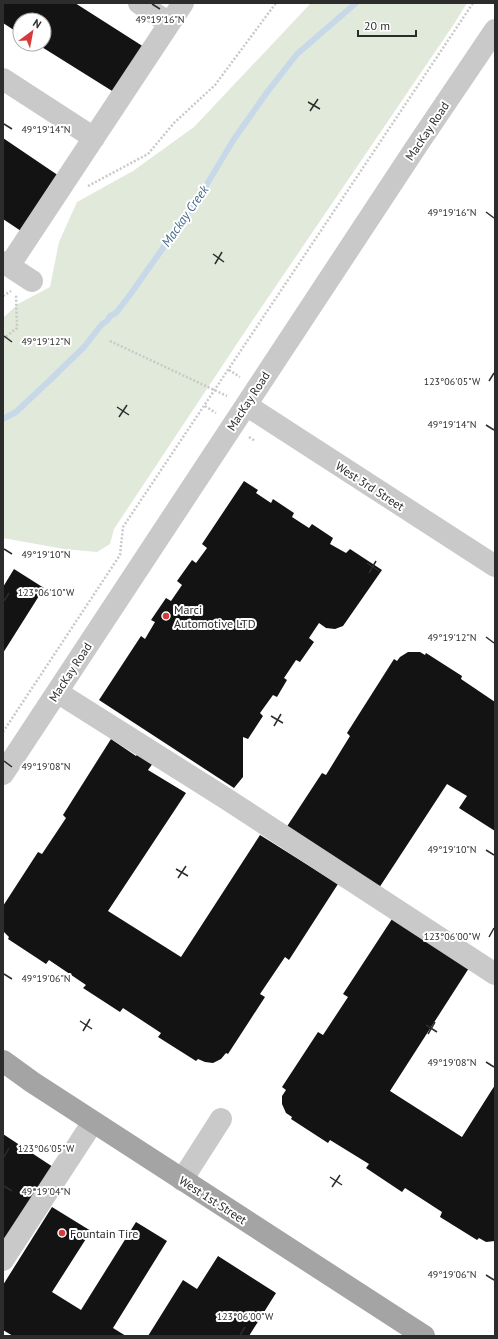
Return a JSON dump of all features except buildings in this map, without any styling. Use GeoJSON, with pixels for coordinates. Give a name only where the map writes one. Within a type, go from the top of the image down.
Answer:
{"type":"FeatureCollection","features":[{"type":"Feature","properties":{"kind":"main road","name":"West 1st Street"},"geometry":{"type":"LineString","coordinates":[[3,1061],[93,1122],[424,1336]]}},
{"type":"Feature","properties":{"kind":"street"},"geometry":{"type":"LineString","coordinates":[[139,3],[169,23]]}},
{"type":"Feature","properties":{"kind":"street"},"geometry":{"type":"LineString","coordinates":[[32,280],[6,264],[94,138],[183,3]]}},
{"type":"Feature","properties":{"kind":"street","name":"MacKay Road"},"geometry":{"type":"LineString","coordinates":[[3,774],[495,30]]}},
{"type":"Feature","properties":{"kind":"street"},"geometry":{"type":"LineString","coordinates":[[3,79],[94,138]]}},
{"type":"Feature","properties":{"kind":"street","name":"West 3rd Street"},"geometry":{"type":"LineString","coordinates":[[246,405],[495,566]]}},
{"type":"Feature","properties":{"kind":"street"},"geometry":{"type":"LineString","coordinates":[[58,692],[225,798],[495,974]]}},
{"type":"Feature","properties":{"kind":"street"},"geometry":{"type":"LineString","coordinates":[[182,1180],[221,1119]]}},
{"type":"Feature","properties":{"kind":"street"},"geometry":{"type":"LineString","coordinates":[[3,1260],[93,1122]]}},
{"type":"Feature","properties":{"kind":"path"},"geometry":{"type":"LineString","coordinates":[[86,187],[148,154],[174,123],[215,85],[276,3]]}},
{"type":"Feature","properties":{"kind":"path"},"geometry":{"type":"LineString","coordinates":[[3,732],[120,555],[123,527],[473,3]]}},
{"type":"Feature","properties":{"kind":"path"},"geometry":{"type":"LineString","coordinates":[[3,296],[16,288],[17,328],[3,339]]}},
{"type":"Feature","properties":{"kind":"path"},"geometry":{"type":"LineString","coordinates":[[110,341],[246,405]]}},
{"type":"Feature","properties":{"kind":"green space"},"geometry":{"type":"Polygon","coordinates":[[[311,3],[467,3],[246,330],[114,529],[110,544],[97,552],[64,549],[3,538],[3,318],[18,304],[50,287],[59,242],[77,202],[133,171],[194,127],[311,3]]]}},
{"type":"Feature","properties":{"kind":"waterway","name":"Mackay Creek"},"geometry":{"type":"LineString","coordinates":[[3,419],[16,412],[84,347],[110,316],[116,313],[201,194],[234,139],[268,91],[297,54],[356,3]]}},
{"type":"Feature","properties":{"kind":"place","name":"Marci Automotive LTD"},"geometry":{"type":"Point","coordinates":[166,616]}},
{"type":"Feature","properties":{"kind":"place","name":"Fountain Tire"},"geometry":{"type":"Point","coordinates":[62,1233]}}]}
